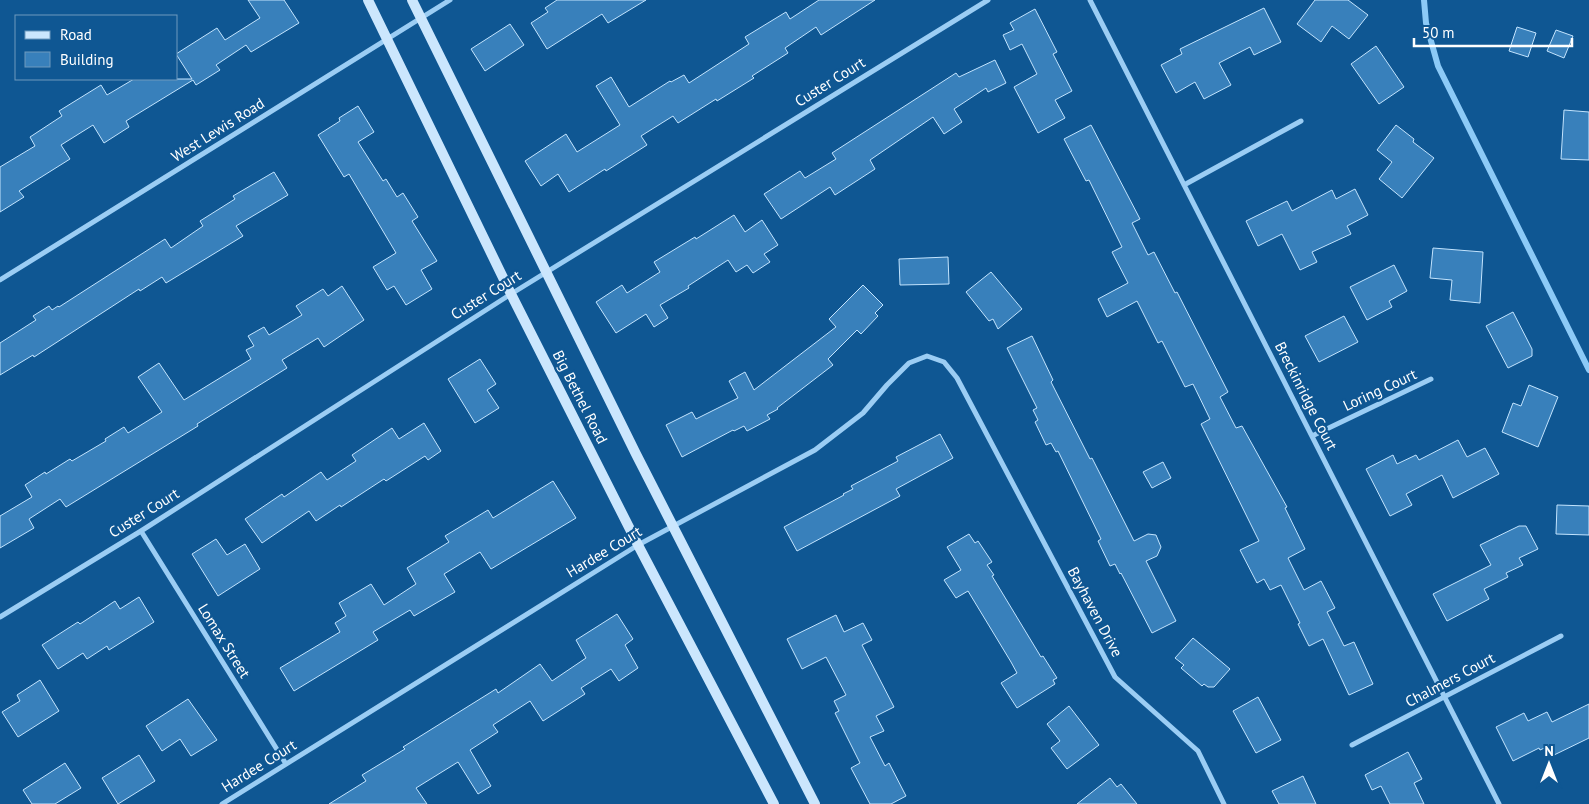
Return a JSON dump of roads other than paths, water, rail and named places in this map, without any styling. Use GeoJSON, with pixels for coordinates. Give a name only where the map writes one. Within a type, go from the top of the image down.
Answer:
{"type":"FeatureCollection","features":[{"type":"Feature","properties":{"kind":"main road","name":"Big Bethel Road"},"geometry":{"type":"LineString","coordinates":[[368,0],[511,294],[638,545],[774,804]]}},
{"type":"Feature","properties":{"kind":"main road","name":"Big Bethel Road"},"geometry":{"type":"LineString","coordinates":[[412,0],[545,272],[815,804]]}},
{"type":"Feature","properties":{"kind":"street","name":"West Lewis Road"},"geometry":{"type":"LineString","coordinates":[[0,280],[450,0]]}},
{"type":"Feature","properties":{"kind":"street","name":"Custer Court"},"geometry":{"type":"LineString","coordinates":[[0,617],[141,531],[545,272],[988,0]]}},
{"type":"Feature","properties":{"kind":"street","name":"Breckinridge Court"},"geometry":{"type":"LineString","coordinates":[[1090,0],[1499,804]]}},
{"type":"Feature","properties":{"kind":"street"},"geometry":{"type":"LineString","coordinates":[[1184,185],[1302,121]]}},
{"type":"Feature","properties":{"kind":"street","name":"Hardee Court"},"geometry":{"type":"LineString","coordinates":[[222,804],[638,545],[815,450],[863,413],[909,363],[927,356],[944,362],[957,378],[974,409]]}},
{"type":"Feature","properties":{"kind":"street","name":"Loring Court"},"geometry":{"type":"LineString","coordinates":[[1312,436],[1432,379]]}},
{"type":"Feature","properties":{"kind":"street","name":"Bayhaven Drive"},"geometry":{"type":"LineString","coordinates":[[974,409],[1115,677],[1198,751],[1224,804]]}},
{"type":"Feature","properties":{"kind":"street","name":"Lomax Street"},"geometry":{"type":"LineString","coordinates":[[141,531],[286,764]]}},
{"type":"Feature","properties":{"kind":"street","name":"Chalmers Court"},"geometry":{"type":"LineString","coordinates":[[1352,745],[1561,636]]}},
{"type":"Feature","properties":{"kind":"waterway"},"geometry":{"type":"LineString","coordinates":[[1424,0],[1426,23],[1438,66],[1589,370]]}}]}
